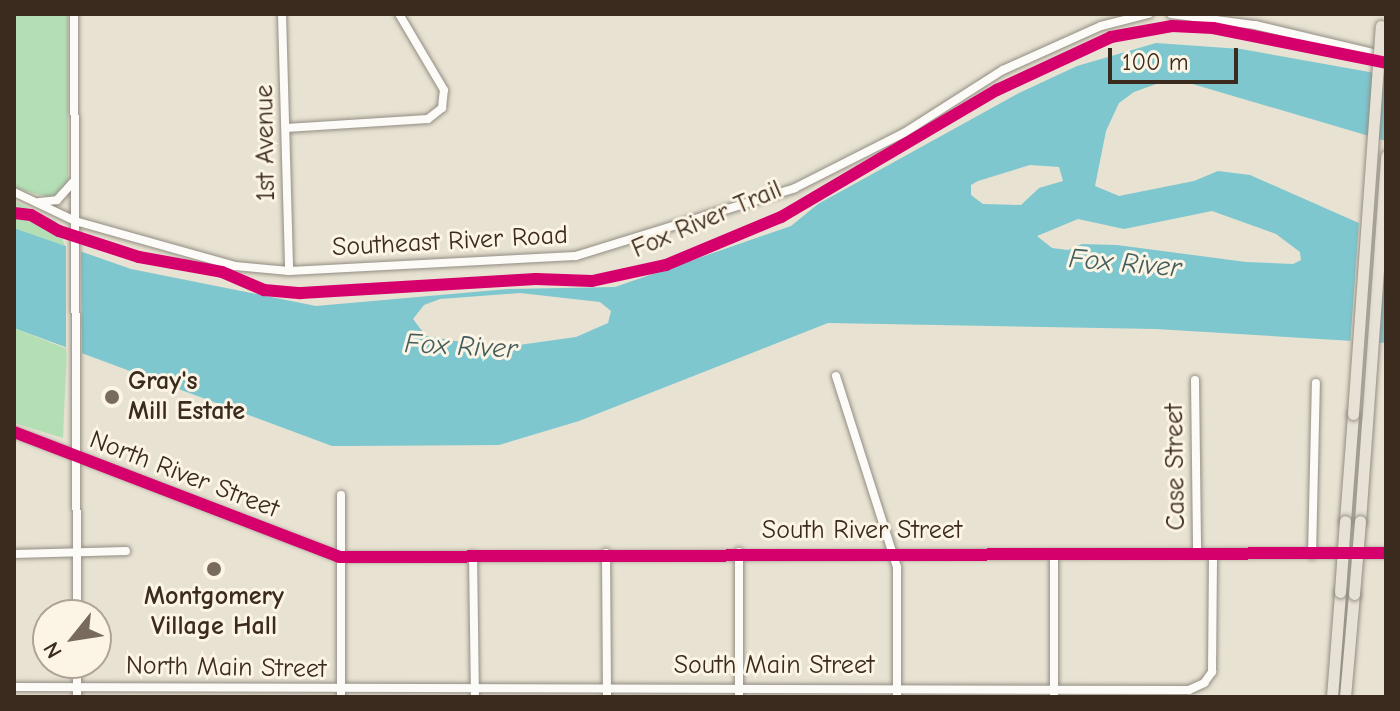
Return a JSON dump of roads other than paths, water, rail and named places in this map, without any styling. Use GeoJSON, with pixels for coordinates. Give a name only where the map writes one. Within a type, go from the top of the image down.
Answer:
{"type":"FeatureCollection","features":[{"type":"Feature","properties":{"kind":"main road"},"geometry":{"type":"LineString","coordinates":[[1332,697],[1382,20]]}},
{"type":"Feature","properties":{"kind":"main road"},"geometry":{"type":"LineString","coordinates":[[1345,697],[1386,156]]}},
{"type":"Feature","properties":{"kind":"street"},"geometry":{"type":"LineString","coordinates":[[74,14],[77,599]]}},
{"type":"Feature","properties":{"kind":"street","name":"1st Avenue"},"geometry":{"type":"LineString","coordinates":[[282,14],[289,271]]}},
{"type":"Feature","properties":{"kind":"street"},"geometry":{"type":"LineString","coordinates":[[286,128],[428,119],[442,108],[444,90],[399,14]]}},
{"type":"Feature","properties":{"kind":"street","name":"Southeast River Road"},"geometry":{"type":"LineString","coordinates":[[14,192],[75,221],[235,266],[289,271],[576,256],[795,188],[904,133],[1003,70],[1114,21],[1148,14]]}},
{"type":"Feature","properties":{"kind":"street"},"geometry":{"type":"LineString","coordinates":[[1171,14],[1255,25],[1386,56]]}},
{"type":"Feature","properties":{"kind":"street"},"geometry":{"type":"LineString","coordinates":[[33,201],[57,200],[75,178]]}},
{"type":"Feature","properties":{"kind":"street"},"geometry":{"type":"LineString","coordinates":[[836,376],[893,553],[897,697]]}},
{"type":"Feature","properties":{"kind":"street","name":"Case Street"},"geometry":{"type":"LineString","coordinates":[[1195,380],[1197,554]]}},
{"type":"Feature","properties":{"kind":"street"},"geometry":{"type":"LineString","coordinates":[[1312,555],[1316,383]]}},
{"type":"Feature","properties":{"kind":"street","name":"North River Street"},"geometry":{"type":"LineString","coordinates":[[14,432],[339,557]]}},
{"type":"Feature","properties":{"kind":"street"},"geometry":{"type":"LineString","coordinates":[[341,495],[341,693]]}},
{"type":"Feature","properties":{"kind":"street"},"geometry":{"type":"LineString","coordinates":[[14,554],[77,555],[126,551]]}},
{"type":"Feature","properties":{"kind":"street"},"geometry":{"type":"LineString","coordinates":[[739,552],[739,697]]}},
{"type":"Feature","properties":{"kind":"street","name":"South River Street"},"geometry":{"type":"LineString","coordinates":[[339,557],[739,552],[1385,553]]}},
{"type":"Feature","properties":{"kind":"street"},"geometry":{"type":"LineString","coordinates":[[606,553],[607,697]]}},
{"type":"Feature","properties":{"kind":"street"},"geometry":{"type":"LineString","coordinates":[[1054,554],[1054,697]]}},
{"type":"Feature","properties":{"kind":"street","name":"Case Street"},"geometry":{"type":"LineString","coordinates":[[1204,683],[1212,672],[1213,554]]}},
{"type":"Feature","properties":{"kind":"street"},"geometry":{"type":"LineString","coordinates":[[473,555],[475,697]]}},
{"type":"Feature","properties":{"kind":"street"},"geometry":{"type":"LineString","coordinates":[[77,679],[77,697]]}},
{"type":"Feature","properties":{"kind":"street","name":"South Main Street"},"geometry":{"type":"LineString","coordinates":[[341,693],[475,687],[607,686],[1054,686],[1189,690],[1204,683]]}},
{"type":"Feature","properties":{"kind":"street","name":"North Main Street"},"geometry":{"type":"LineString","coordinates":[[14,687],[77,686],[209,693],[341,693]]}},
{"type":"Feature","properties":{"kind":"water","name":"Fox River"},"geometry":{"type":"Polygon","coordinates":[[[1156,43],[1241,49],[1386,75],[1386,141],[1189,83],[1159,83],[1134,92],[1119,103],[1106,131],[1095,186],[1119,196],[1194,181],[1218,171],[1250,175],[1386,235],[1386,343],[1156,329],[828,323],[579,421],[499,445],[332,446],[14,328],[14,228],[131,269],[316,306],[508,289],[615,287],[791,226],[818,204],[1019,93],[1077,66],[1156,43]],[[1030,165],[978,181],[971,185],[971,195],[983,204],[1021,205],[1039,188],[1063,181],[1059,167],[1030,165]],[[1212,211],[1124,229],[1078,219],[1037,236],[1052,248],[1068,250],[1082,244],[1117,245],[1246,262],[1293,264],[1301,260],[1300,252],[1276,234],[1212,211]],[[520,293],[440,299],[424,305],[413,319],[426,336],[497,348],[576,337],[608,323],[611,311],[600,302],[520,293]]]}},
{"type":"Feature","properties":{"kind":"place","name":"Gray's Mill Estate"},"geometry":{"type":"Point","coordinates":[112,397]}},
{"type":"Feature","properties":{"kind":"place","name":"Montgomery Village Hall"},"geometry":{"type":"Point","coordinates":[214,569]}}]}
